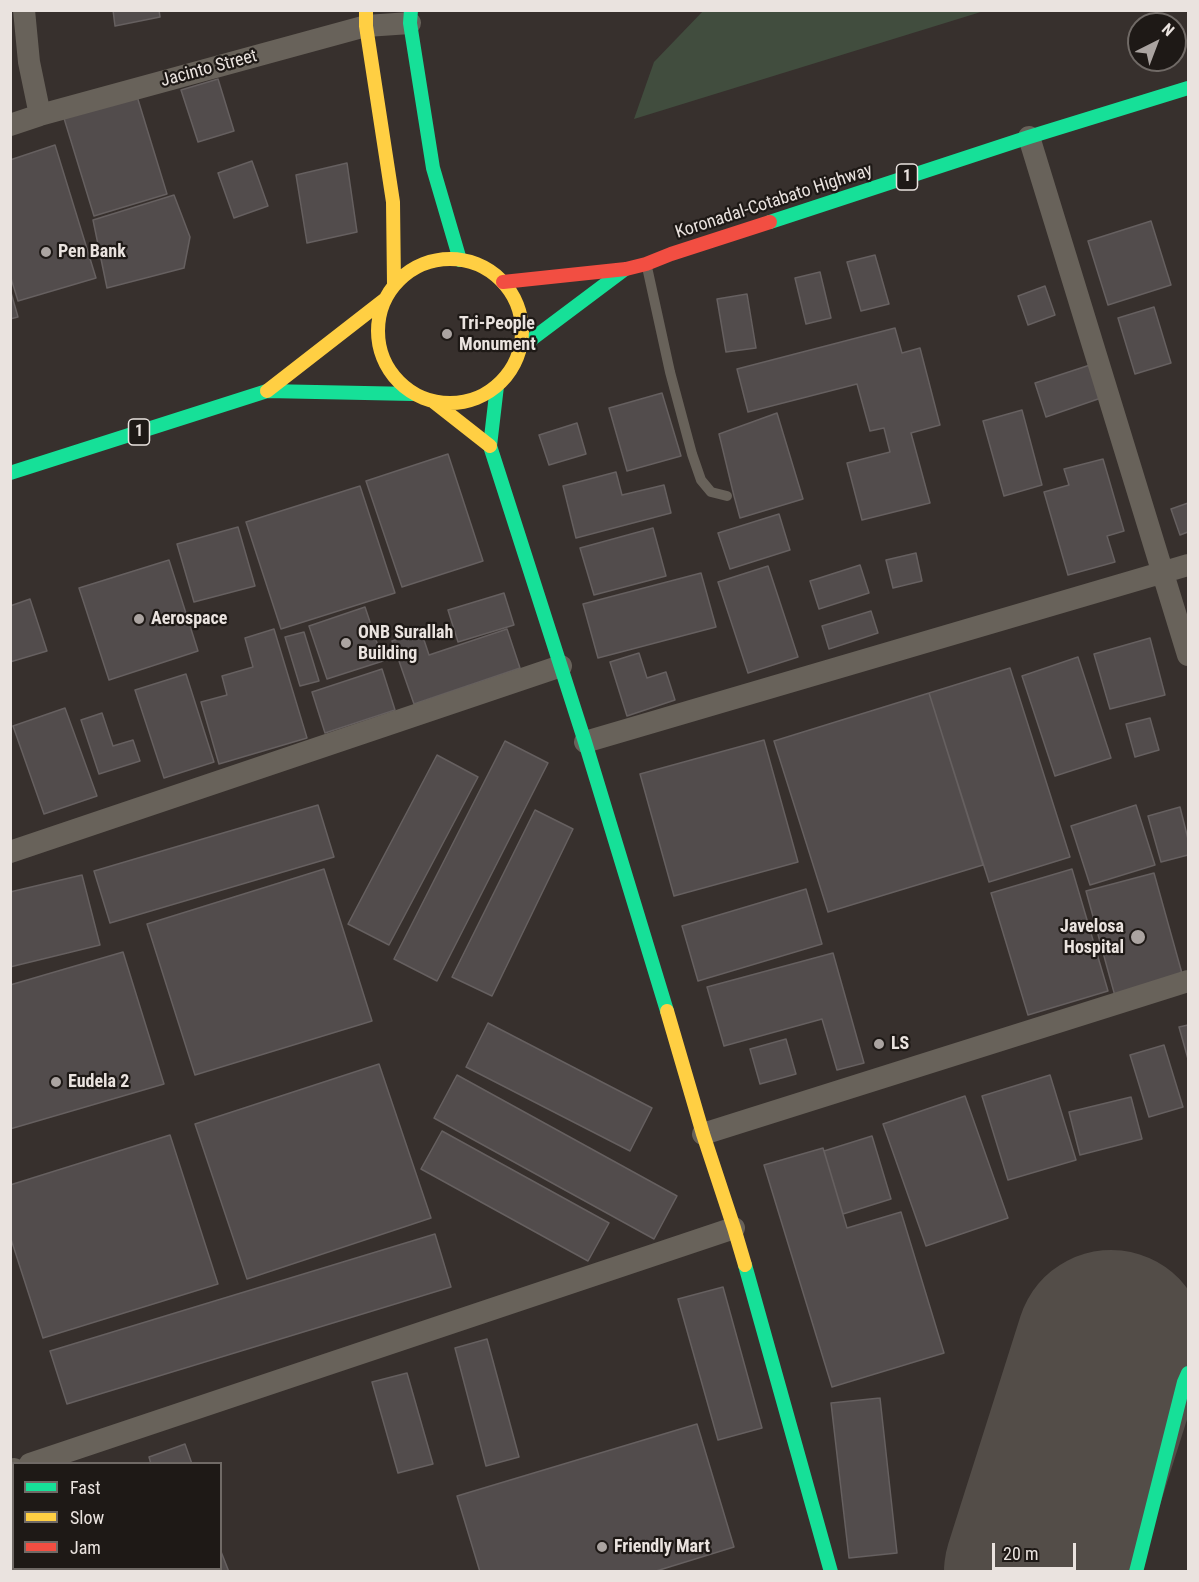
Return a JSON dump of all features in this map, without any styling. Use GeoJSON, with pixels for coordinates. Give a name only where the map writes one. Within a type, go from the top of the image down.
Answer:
{"type":"FeatureCollection","features":[{"type":"Feature","properties":{"kind":"main road"},"geometry":{"type":"LineString","coordinates":[[411,17],[433,168],[460,260]]}},
{"type":"Feature","properties":{"kind":"main road"},"geometry":{"type":"LineString","coordinates":[[366,18],[393,202],[394,284]]}},
{"type":"Feature","properties":{"kind":"main road","name":"Koronadal-Cotabato Highway"},"geometry":{"type":"LineString","coordinates":[[502,282],[626,269],[646,264],[1029,137],[1188,88]]}},
{"type":"Feature","properties":{"kind":"main road","name":"1"},"geometry":{"type":"LineString","coordinates":[[10,473],[267,391],[413,394],[434,402],[457,404],[478,398],[497,386],[512,369],[520,348],[522,325],[516,302],[502,282],[483,267],[460,260],[436,260],[413,269],[394,284],[384,300],[378,319],[378,341],[384,362],[396,379],[413,394]]}},
{"type":"Feature","properties":{"kind":"main road","name":"1"},"geometry":{"type":"LineString","coordinates":[[520,348],[626,269]]}},
{"type":"Feature","properties":{"kind":"main road","name":"1"},"geometry":{"type":"LineString","coordinates":[[267,391],[384,300]]}},
{"type":"Feature","properties":{"kind":"main road"},"geometry":{"type":"LineString","coordinates":[[497,386],[490,446],[585,742],[703,1134],[734,1228],[831,1572]]}},
{"type":"Feature","properties":{"kind":"main road"},"geometry":{"type":"LineString","coordinates":[[434,402],[490,446]]}},
{"type":"Feature","properties":{"kind":"main road"},"geometry":{"type":"LineString","coordinates":[[1136,1572],[1188,1373]]}},
{"type":"Feature","properties":{"kind":"street"},"geometry":{"type":"LineString","coordinates":[[24,10],[29,62],[40,115]]}},
{"type":"Feature","properties":{"kind":"street","name":"Jacinto Street"},"geometry":{"type":"LineString","coordinates":[[10,125],[366,18],[411,17]]}},
{"type":"Feature","properties":{"kind":"street"},"geometry":{"type":"LineString","coordinates":[[1029,137],[1188,654]]}},
{"type":"Feature","properties":{"kind":"street"},"geometry":{"type":"LineString","coordinates":[[585,742],[1188,565]]}},
{"type":"Feature","properties":{"kind":"street"},"geometry":{"type":"LineString","coordinates":[[10,852],[561,666]]}},
{"type":"Feature","properties":{"kind":"street"},"geometry":{"type":"LineString","coordinates":[[703,1134],[1188,981]]}},
{"type":"Feature","properties":{"kind":"street"},"geometry":{"type":"LineString","coordinates":[[36,1462],[734,1228]]}},
{"type":"Feature","properties":{"kind":"lane"},"geometry":{"type":"LineString","coordinates":[[646,264],[670,372],[701,480],[711,492],[727,496]]}},
{"type":"Feature","properties":{"kind":"green space"},"geometry":{"type":"Polygon","coordinates":[[[704,10],[984,11],[634,119],[654,62],[704,10]]]}},
{"type":"Feature","properties":{"kind":"building"},"geometry":{"type":"Polygon","coordinates":[[[113,10],[159,10],[160,17],[115,26],[113,10]]]}},
{"type":"Feature","properties":{"kind":"building"},"geometry":{"type":"Polygon","coordinates":[[[218,79],[234,131],[198,142],[181,90],[218,79]]]}},
{"type":"Feature","properties":{"kind":"building"},"geometry":{"type":"Polygon","coordinates":[[[136,93],[167,194],[94,216],[63,115],[136,93]]]}},
{"type":"Feature","properties":{"kind":"building"},"geometry":{"type":"Polygon","coordinates":[[[55,145],[96,278],[18,301],[10,275],[10,160],[55,145]]]}},
{"type":"Feature","properties":{"kind":"building"},"geometry":{"type":"Polygon","coordinates":[[[252,161],[268,206],[234,218],[218,173],[252,161]]]}},
{"type":"Feature","properties":{"kind":"building"},"geometry":{"type":"Polygon","coordinates":[[[347,163],[357,232],[307,243],[296,175],[347,163]]]}},
{"type":"Feature","properties":{"kind":"building"},"geometry":{"type":"Polygon","coordinates":[[[174,195],[190,237],[184,268],[107,288],[93,220],[174,195]]]}},
{"type":"Feature","properties":{"kind":"building"},"geometry":{"type":"Polygon","coordinates":[[[1151,221],[1171,285],[1108,305],[1088,241],[1151,221]]]}},
{"type":"Feature","properties":{"kind":"building"},"geometry":{"type":"Polygon","coordinates":[[[875,255],[889,304],[861,311],[847,262],[875,255]]]}},
{"type":"Feature","properties":{"kind":"building"},"geometry":{"type":"Polygon","coordinates":[[[820,272],[831,318],[806,324],[795,278],[820,272]]]}},
{"type":"Feature","properties":{"kind":"building"},"geometry":{"type":"Polygon","coordinates":[[[1045,286],[1055,315],[1028,325],[1018,296],[1045,286]]]}},
{"type":"Feature","properties":{"kind":"building"},"geometry":{"type":"Polygon","coordinates":[[[10,289],[18,317],[10,319],[10,289]]]}},
{"type":"Feature","properties":{"kind":"building"},"geometry":{"type":"Polygon","coordinates":[[[747,294],[756,348],[726,352],[717,299],[747,294]]]}},
{"type":"Feature","properties":{"kind":"building"},"geometry":{"type":"Polygon","coordinates":[[[1154,307],[1171,363],[1135,374],[1118,318],[1154,307]]]}},
{"type":"Feature","properties":{"kind":"building"},"geometry":{"type":"Polygon","coordinates":[[[895,328],[902,353],[920,348],[940,425],[911,433],[930,503],[862,520],[847,463],[890,452],[884,428],[870,431],[857,384],[748,412],[737,369],[895,328]]]}},
{"type":"Feature","properties":{"kind":"building"},"geometry":{"type":"Polygon","coordinates":[[[1090,365],[1101,398],[1046,417],[1035,383],[1090,365]]]}},
{"type":"Feature","properties":{"kind":"building"},"geometry":{"type":"Polygon","coordinates":[[[662,393],[681,456],[627,471],[609,408],[662,393]]]}},
{"type":"Feature","properties":{"kind":"building"},"geometry":{"type":"Polygon","coordinates":[[[1022,410],[1042,485],[1004,496],[983,421],[1022,410]]]}},
{"type":"Feature","properties":{"kind":"building"},"geometry":{"type":"Polygon","coordinates":[[[777,413],[803,499],[740,518],[719,434],[777,413]]]}},
{"type":"Feature","properties":{"kind":"building"},"geometry":{"type":"Polygon","coordinates":[[[577,423],[586,454],[549,465],[539,435],[577,423]]]}},
{"type":"Feature","properties":{"kind":"building"},"geometry":{"type":"Polygon","coordinates":[[[448,454],[483,561],[402,587],[366,481],[448,454]]]}},
{"type":"Feature","properties":{"kind":"building"},"geometry":{"type":"Polygon","coordinates":[[[1103,459],[1124,531],[1107,536],[1115,562],[1068,575],[1044,492],[1069,485],[1064,469],[1103,459]]]}},
{"type":"Feature","properties":{"kind":"building"},"geometry":{"type":"Polygon","coordinates":[[[616,472],[622,495],[664,485],[671,513],[576,538],[563,486],[616,472]]]}},
{"type":"Feature","properties":{"kind":"building"},"geometry":{"type":"Polygon","coordinates":[[[360,486],[395,593],[281,629],[246,522],[360,486]]]}},
{"type":"Feature","properties":{"kind":"building"},"geometry":{"type":"Polygon","coordinates":[[[1188,503],[1188,532],[1180,535],[1171,509],[1188,503]]]}},
{"type":"Feature","properties":{"kind":"building"},"geometry":{"type":"Polygon","coordinates":[[[779,514],[790,550],[730,569],[718,533],[779,514]]]}},
{"type":"Feature","properties":{"kind":"building"},"geometry":{"type":"Polygon","coordinates":[[[238,527],[255,586],[194,602],[177,544],[238,527]]]}},
{"type":"Feature","properties":{"kind":"building"},"geometry":{"type":"Polygon","coordinates":[[[653,528],[666,576],[594,595],[580,548],[653,528]]]}},
{"type":"Feature","properties":{"kind":"building"},"geometry":{"type":"Polygon","coordinates":[[[916,553],[922,581],[893,588],[886,560],[916,553]]]}},
{"type":"Feature","properties":{"kind":"building"},"geometry":{"type":"Polygon","coordinates":[[[169,560],[198,651],[109,680],[79,588],[169,560]]]}},
{"type":"Feature","properties":{"kind":"building"},"geometry":{"type":"Polygon","coordinates":[[[860,565],[869,593],[819,609],[810,581],[860,565]]]}},
{"type":"Feature","properties":{"kind":"building"},"geometry":{"type":"Polygon","coordinates":[[[768,566],[798,657],[748,673],[718,582],[768,566]]]}},
{"type":"Feature","properties":{"kind":"building"},"geometry":{"type":"Polygon","coordinates":[[[701,573],[716,627],[598,658],[583,604],[701,573]]]}},
{"type":"Feature","properties":{"kind":"building"},"geometry":{"type":"Polygon","coordinates":[[[504,593],[514,625],[458,642],[448,610],[504,593]]]}},
{"type":"Feature","properties":{"kind":"building"},"geometry":{"type":"Polygon","coordinates":[[[30,599],[47,651],[10,662],[10,606],[30,599]]]}},
{"type":"Feature","properties":{"kind":"building","name":"ONB Surallah Building"},"geometry":{"type":"Polygon","coordinates":[[[365,607],[383,661],[327,679],[309,626],[365,607]]]}},
{"type":"Feature","properties":{"kind":"building"},"geometry":{"type":"Polygon","coordinates":[[[871,611],[878,633],[829,649],[822,626],[871,611]]]}},
{"type":"Feature","properties":{"kind":"building"},"geometry":{"type":"Polygon","coordinates":[[[274,629],[307,738],[219,764],[201,702],[227,695],[222,676],[253,667],[245,638],[274,629]]]}},
{"type":"Feature","properties":{"kind":"building"},"geometry":{"type":"Polygon","coordinates":[[[507,629],[520,668],[414,704],[392,641],[421,631],[429,655],[507,629]]]}},
{"type":"Feature","properties":{"kind":"building"},"geometry":{"type":"Polygon","coordinates":[[[304,632],[319,681],[300,686],[285,637],[304,632]]]}},
{"type":"Feature","properties":{"kind":"building"},"geometry":{"type":"Polygon","coordinates":[[[1150,638],[1165,695],[1110,709],[1094,654],[1150,638]]]}},
{"type":"Feature","properties":{"kind":"building"},"geometry":{"type":"Polygon","coordinates":[[[639,653],[647,678],[666,672],[675,700],[627,716],[610,662],[639,653]]]}},
{"type":"Feature","properties":{"kind":"building"},"geometry":{"type":"Polygon","coordinates":[[[1078,657],[1111,758],[1055,776],[1022,676],[1078,657]]]}},
{"type":"Feature","properties":{"kind":"building"},"geometry":{"type":"Polygon","coordinates":[[[1010,668],[1070,857],[989,882],[929,693],[1010,668]]]}},
{"type":"Feature","properties":{"kind":"building"},"geometry":{"type":"Polygon","coordinates":[[[382,669],[395,710],[325,733],[312,692],[382,669]]]}},
{"type":"Feature","properties":{"kind":"building"},"geometry":{"type":"Polygon","coordinates":[[[186,674],[214,762],[164,778],[135,690],[186,674]]]}},
{"type":"Feature","properties":{"kind":"building"},"geometry":{"type":"Polygon","coordinates":[[[929,693],[983,865],[828,912],[774,741],[929,693]]]}},
{"type":"Feature","properties":{"kind":"building"},"geometry":{"type":"Polygon","coordinates":[[[65,708],[97,796],[44,814],[13,726],[65,708]]]}},
{"type":"Feature","properties":{"kind":"building"},"geometry":{"type":"Polygon","coordinates":[[[102,713],[113,746],[133,740],[140,761],[99,774],[81,720],[102,713]]]}},
{"type":"Feature","properties":{"kind":"building"},"geometry":{"type":"Polygon","coordinates":[[[1150,718],[1159,750],[1135,757],[1126,724],[1150,718]]]}},
{"type":"Feature","properties":{"kind":"building"},"geometry":{"type":"Polygon","coordinates":[[[764,740],[798,862],[674,896],[640,774],[764,740]]]}},
{"type":"Feature","properties":{"kind":"building"},"geometry":{"type":"Polygon","coordinates":[[[505,741],[548,763],[437,981],[394,959],[505,741]]]}},
{"type":"Feature","properties":{"kind":"building"},"geometry":{"type":"Polygon","coordinates":[[[437,755],[478,777],[389,945],[348,924],[437,755]]]}},
{"type":"Feature","properties":{"kind":"building"},"geometry":{"type":"Polygon","coordinates":[[[318,805],[334,857],[110,923],[94,871],[318,805]]]}},
{"type":"Feature","properties":{"kind":"building"},"geometry":{"type":"Polygon","coordinates":[[[1136,805],[1155,865],[1090,885],[1071,826],[1136,805]]]}},
{"type":"Feature","properties":{"kind":"building"},"geometry":{"type":"Polygon","coordinates":[[[1180,807],[1188,839],[1188,855],[1161,862],[1148,816],[1180,807]]]}},
{"type":"Feature","properties":{"kind":"building"},"geometry":{"type":"Polygon","coordinates":[[[535,810],[573,829],[492,996],[452,977],[535,810]]]}},
{"type":"Feature","properties":{"kind":"building"},"geometry":{"type":"Polygon","coordinates":[[[324,869],[372,1021],[195,1075],[147,924],[324,869]]]}},
{"type":"Feature","properties":{"kind":"building"},"geometry":{"type":"Polygon","coordinates":[[[1072,869],[1108,991],[1028,1015],[991,893],[1072,869]]]}},
{"type":"Feature","properties":{"kind":"building"},"geometry":{"type":"Polygon","coordinates":[[[1154,873],[1183,977],[1115,996],[1086,891],[1154,873]]]}},
{"type":"Feature","properties":{"kind":"building"},"geometry":{"type":"Polygon","coordinates":[[[82,875],[100,945],[10,967],[10,892],[82,875]]]}},
{"type":"Feature","properties":{"kind":"building"},"geometry":{"type":"Polygon","coordinates":[[[806,889],[822,944],[698,981],[682,926],[806,889]]]}},
{"type":"Feature","properties":{"kind":"building"},"geometry":{"type":"Polygon","coordinates":[[[123,952],[164,1084],[10,1129],[10,985],[123,952]]]}},
{"type":"Feature","properties":{"kind":"building"},"geometry":{"type":"Polygon","coordinates":[[[833,953],[864,1063],[837,1070],[822,1019],[724,1046],[707,987],[833,953]]]}},
{"type":"Feature","properties":{"kind":"building"},"geometry":{"type":"Polygon","coordinates":[[[488,1023],[652,1108],[630,1151],[466,1067],[488,1023]]]}},
{"type":"Feature","properties":{"kind":"building"},"geometry":{"type":"Polygon","coordinates":[[[1188,1025],[1188,1059],[1179,1027],[1188,1025]]]}},
{"type":"Feature","properties":{"kind":"building"},"geometry":{"type":"Polygon","coordinates":[[[786,1039],[796,1074],[760,1084],[750,1049],[786,1039]]]}},
{"type":"Feature","properties":{"kind":"building"},"geometry":{"type":"Polygon","coordinates":[[[1164,1045],[1183,1107],[1149,1117],[1130,1055],[1164,1045]]]}},
{"type":"Feature","properties":{"kind":"building"},"geometry":{"type":"Polygon","coordinates":[[[379,1064],[431,1218],[247,1279],[195,1124],[379,1064]]]}},
{"type":"Feature","properties":{"kind":"building"},"geometry":{"type":"Polygon","coordinates":[[[457,1075],[677,1196],[654,1239],[434,1118],[457,1075]]]}},
{"type":"Feature","properties":{"kind":"building"},"geometry":{"type":"Polygon","coordinates":[[[1050,1075],[1076,1160],[1008,1180],[982,1096],[1050,1075]]]}},
{"type":"Feature","properties":{"kind":"building"},"geometry":{"type":"Polygon","coordinates":[[[965,1096],[1008,1218],[926,1246],[883,1124],[965,1096]]]}},
{"type":"Feature","properties":{"kind":"building"},"geometry":{"type":"Polygon","coordinates":[[[1131,1097],[1142,1139],[1080,1155],[1069,1112],[1131,1097]]]}},
{"type":"Feature","properties":{"kind":"building"},"geometry":{"type":"Polygon","coordinates":[[[442,1131],[609,1223],[588,1261],[421,1169],[442,1131]]]}},
{"type":"Feature","properties":{"kind":"building"},"geometry":{"type":"Polygon","coordinates":[[[170,1135],[218,1284],[43,1338],[10,1236],[10,1185],[170,1135]]]}},
{"type":"Feature","properties":{"kind":"building"},"geometry":{"type":"Polygon","coordinates":[[[872,1136],[891,1199],[843,1214],[824,1151],[872,1136]]]}},
{"type":"Feature","properties":{"kind":"building"},"geometry":{"type":"Polygon","coordinates":[[[823,1148],[847,1228],[901,1212],[944,1353],[832,1387],[764,1165],[823,1148]]]}},
{"type":"Feature","properties":{"kind":"building"},"geometry":{"type":"Polygon","coordinates":[[[435,1234],[451,1287],[67,1404],[50,1351],[435,1234]]]}},
{"type":"Feature","properties":{"kind":"building"},"geometry":{"type":"Polygon","coordinates":[[[723,1287],[762,1428],[718,1440],[678,1299],[723,1287]]]}},
{"type":"Feature","properties":{"kind":"building"},"geometry":{"type":"Polygon","coordinates":[[[487,1339],[519,1457],[486,1466],[455,1348],[487,1339]]]}},
{"type":"Feature","properties":{"kind":"building"},"geometry":{"type":"Polygon","coordinates":[[[407,1373],[433,1464],[398,1473],[372,1382],[407,1373]]]}},
{"type":"Feature","properties":{"kind":"building"},"geometry":{"type":"Polygon","coordinates":[[[880,1398],[897,1553],[849,1558],[831,1403],[880,1398]]]}},
{"type":"Feature","properties":{"kind":"building"},"geometry":{"type":"Polygon","coordinates":[[[697,1424],[734,1547],[653,1572],[480,1572],[457,1496],[697,1424]]]}},
{"type":"Feature","properties":{"kind":"building"},"geometry":{"type":"Polygon","coordinates":[[[185,1444],[191,1462],[150,1462],[149,1457],[185,1444]]]}},
{"type":"Feature","properties":{"kind":"building"},"geometry":{"type":"Polygon","coordinates":[[[222,1554],[229,1572],[128,1572],[132,1570],[222,1570],[222,1554]]]}},
{"type":"Feature","properties":{"kind":"runway"},"geometry":{"type":"LineString","coordinates":[[1039,1572],[1111,1345]]}},
{"type":"Feature","properties":{"kind":"traffic: fast"},"geometry":{"type":"LineString","coordinates":[[411,10],[410,23],[433,168],[460,260]]}},
{"type":"Feature","properties":{"kind":"traffic: fast"},"geometry":{"type":"LineString","coordinates":[[770,222],[1029,137],[1188,88]]}},
{"type":"Feature","properties":{"kind":"traffic: fast"},"geometry":{"type":"LineString","coordinates":[[520,348],[624,270]]}},
{"type":"Feature","properties":{"kind":"traffic: fast"},"geometry":{"type":"LineString","coordinates":[[497,386],[490,446],[585,742],[667,1011]]}},
{"type":"Feature","properties":{"kind":"traffic: fast"},"geometry":{"type":"LineString","coordinates":[[10,473],[267,391],[413,394]]}},
{"type":"Feature","properties":{"kind":"traffic: fast"},"geometry":{"type":"LineString","coordinates":[[745,1265],[831,1572]]}},
{"type":"Feature","properties":{"kind":"traffic: fast"},"geometry":{"type":"LineString","coordinates":[[1136,1572],[1188,1373]]}},
{"type":"Feature","properties":{"kind":"traffic: slow"},"geometry":{"type":"LineString","coordinates":[[366,10],[366,26],[393,202],[394,284]]}},
{"type":"Feature","properties":{"kind":"traffic: slow"},"geometry":{"type":"LineString","coordinates":[[450,259],[477,265],[490,271],[501,280],[510,291],[516,304],[522,331],[516,358],[510,371],[501,382],[490,391],[477,397],[450,403],[423,397],[410,391],[399,382],[390,371],[384,358],[378,331],[384,304],[390,291],[399,280],[410,271],[423,265],[450,259]]}},
{"type":"Feature","properties":{"kind":"traffic: slow"},"geometry":{"type":"LineString","coordinates":[[267,391],[384,300]]}},
{"type":"Feature","properties":{"kind":"traffic: slow"},"geometry":{"type":"LineString","coordinates":[[434,402],[490,446]]}},
{"type":"Feature","properties":{"kind":"traffic: slow"},"geometry":{"type":"LineString","coordinates":[[667,1011],[745,1265]]}},
{"type":"Feature","properties":{"kind":"traffic: jam"},"geometry":{"type":"LineString","coordinates":[[503,282],[626,269],[770,222]]}},
{"type":"Feature","properties":{"kind":"place","name":"Pen Bank"},"geometry":{"type":"Point","coordinates":[46,252]}},
{"type":"Feature","properties":{"kind":"place","name":"Tri-People Monument"},"geometry":{"type":"Point","coordinates":[447,334]}},
{"type":"Feature","properties":{"kind":"place","name":"Aerospace"},"geometry":{"type":"Point","coordinates":[139,619]}},
{"type":"Feature","properties":{"kind":"place","name":"ONB Surallah Building"},"geometry":{"type":"Point","coordinates":[346,643]}},
{"type":"Feature","properties":{"kind":"place","name":"Javelosa Hospital"},"geometry":{"type":"Point","coordinates":[1138,937]}},
{"type":"Feature","properties":{"kind":"place","name":"LS"},"geometry":{"type":"Point","coordinates":[879,1044]}},
{"type":"Feature","properties":{"kind":"place","name":"Eudela 2"},"geometry":{"type":"Point","coordinates":[56,1082]}},
{"type":"Feature","properties":{"kind":"place","name":"Friendly Mart"},"geometry":{"type":"Point","coordinates":[602,1547]}}]}
